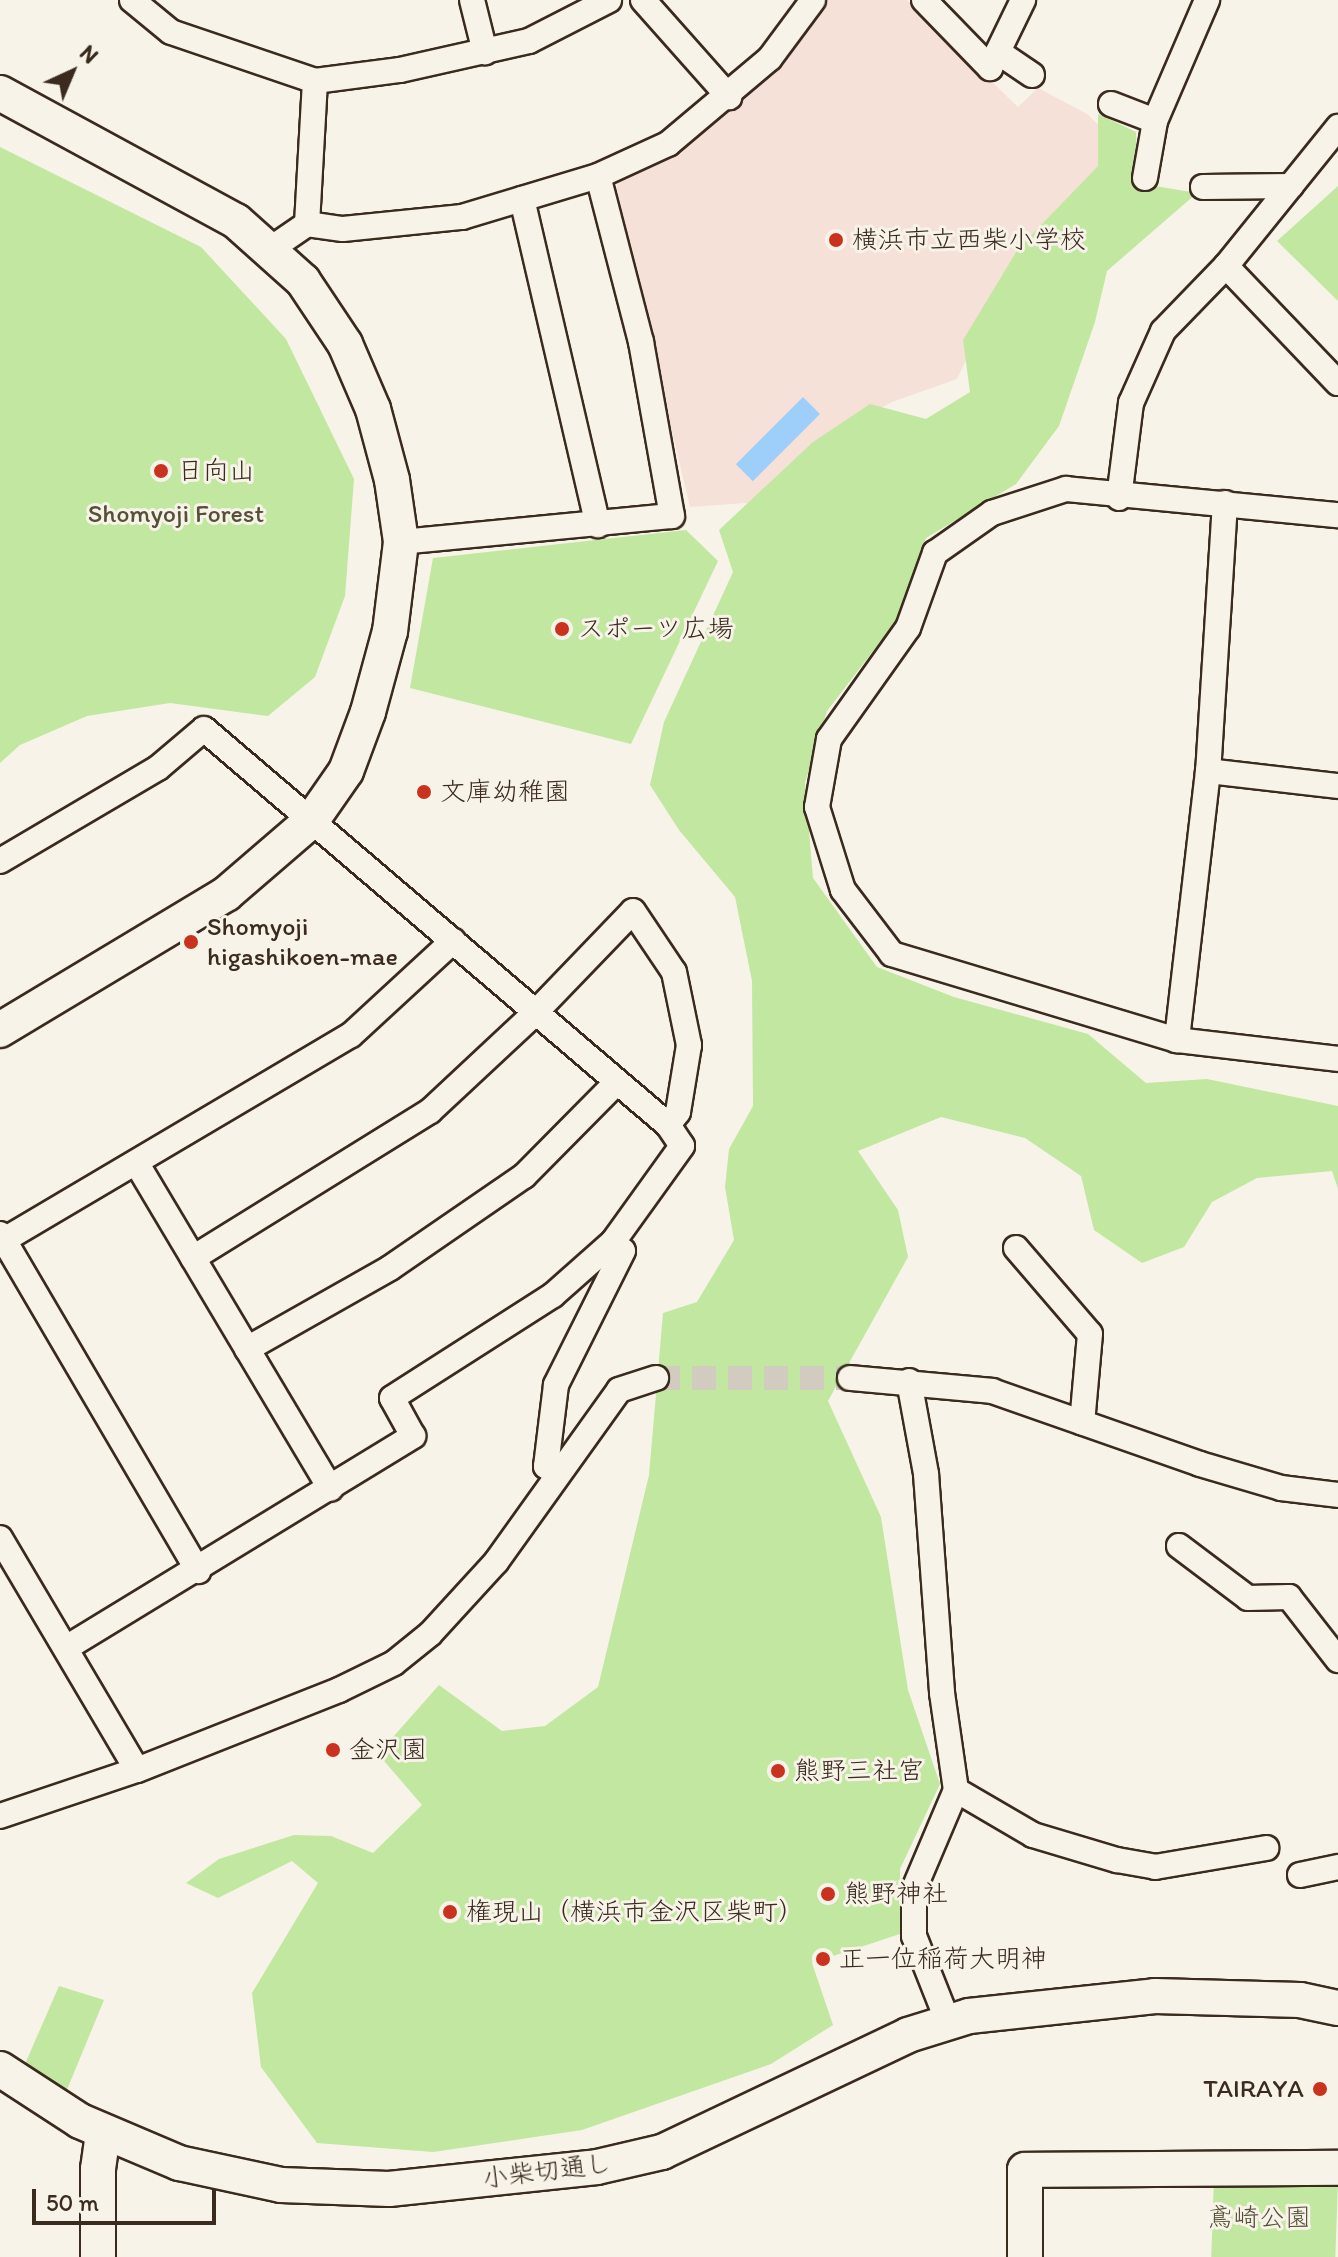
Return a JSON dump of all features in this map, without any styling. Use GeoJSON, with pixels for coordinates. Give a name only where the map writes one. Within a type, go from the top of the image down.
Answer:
{"type":"FeatureCollection","features":[{"type":"Feature","properties":{"kind":"street"},"geometry":{"type":"LineString","coordinates":[[132,0],[171,32],[315,81],[485,52],[529,41],[609,0]]}},
{"type":"Feature","properties":{"kind":"street"},"geometry":{"type":"LineString","coordinates":[[472,0],[485,52]]}},
{"type":"Feature","properties":{"kind":"street"},"geometry":{"type":"LineString","coordinates":[[643,0],[729,97]]}},
{"type":"Feature","properties":{"kind":"street"},"geometry":{"type":"LineString","coordinates":[[272,248],[307,224],[343,229],[462,217],[598,176],[668,144],[729,97],[770,58],[813,0]]}},
{"type":"Feature","properties":{"kind":"street"},"geometry":{"type":"LineString","coordinates":[[924,0],[990,68],[1023,0]]}},
{"type":"Feature","properties":{"kind":"street"},"geometry":{"type":"LineString","coordinates":[[1145,178],[1155,121],[1207,0]]}},
{"type":"Feature","properties":{"kind":"street"},"geometry":{"type":"LineString","coordinates":[[998,52],[1032,75]]}},
{"type":"Feature","properties":{"kind":"street"},"geometry":{"type":"LineString","coordinates":[[307,224],[315,81]]}},
{"type":"Feature","properties":{"kind":"street"},"geometry":{"type":"LineString","coordinates":[[0,93],[236,221],[272,248],[303,281],[345,344],[373,409],[392,480],[401,542],[390,631],[368,712],[346,771],[312,820],[226,894],[0,1030]]}},
{"type":"Feature","properties":{"kind":"street"},"geometry":{"type":"LineString","coordinates":[[1111,104],[1155,121]]}},
{"type":"Feature","properties":{"kind":"street"},"geometry":{"type":"LineString","coordinates":[[1119,498],[1131,403],[1163,331],[1226,266],[1338,127]]}},
{"type":"Feature","properties":{"kind":"street"},"geometry":{"type":"LineString","coordinates":[[401,542],[672,516],[641,342],[598,176]]}},
{"type":"Feature","properties":{"kind":"street"},"geometry":{"type":"LineString","coordinates":[[1203,187],[1291,186]]}},
{"type":"Feature","properties":{"kind":"street"},"geometry":{"type":"LineString","coordinates":[[522,199],[598,525]]}},
{"type":"Feature","properties":{"kind":"street"},"geometry":{"type":"LineString","coordinates":[[1226,266],[1338,383]]}},
{"type":"Feature","properties":{"kind":"street"},"geometry":{"type":"LineString","coordinates":[[1338,515],[1225,503],[1119,498],[1066,489],[992,513],[935,553],[908,628],[829,739],[817,807],[843,890],[892,954],[1177,1040],[1338,1059]]}},
{"type":"Feature","properties":{"kind":"street"},"geometry":{"type":"LineString","coordinates":[[1177,1040],[1208,771],[1225,503]]}},
{"type":"Feature","properties":{"kind":"street"},"geometry":{"type":"LineString","coordinates":[[0,861],[158,768],[204,729],[615,1084],[668,1125],[682,1146],[613,1242],[553,1295],[392,1398],[413,1436],[198,1571],[66,1648]]}},
{"type":"Feature","properties":{"kind":"street"},"geometry":{"type":"LineString","coordinates":[[1208,771],[1338,786]]}},
{"type":"Feature","properties":{"kind":"street"},"geometry":{"type":"LineString","coordinates":[[193,1258],[430,1111],[535,1013],[633,911],[674,972],[689,1045],[678,1112],[668,1125]]}},
{"type":"Feature","properties":{"kind":"street"},"geometry":{"type":"LineString","coordinates":[[198,1571],[1,1239],[137,1164],[351,1035],[453,941]]}},
{"type":"Feature","properties":{"kind":"street"},"geometry":{"type":"LineString","coordinates":[[247,1349],[390,1268],[524,1176],[615,1084]]}},
{"type":"Feature","properties":{"kind":"street"},"geometry":{"type":"LineString","coordinates":[[137,1164],[331,1489]]}},
{"type":"Feature","properties":{"kind":"street"},"geometry":{"type":"LineString","coordinates":[[555,1472],[546,1466],[556,1385],[623,1251],[613,1242]]}},
{"type":"Feature","properties":{"kind":"street"},"geometry":{"type":"LineString","coordinates":[[1016,1248],[1090,1334],[1082,1423]]}},
{"type":"Feature","properties":{"kind":"street"},"geometry":{"type":"LineString","coordinates":[[3,1810],[137,1770],[339,1690],[394,1663],[430,1634],[487,1554],[619,1390],[656,1378]]}},
{"type":"Feature","properties":{"kind":"street"},"geometry":{"type":"LineString","coordinates":[[850,1378],[992,1391],[1281,1488],[1338,1495]]}},
{"type":"Feature","properties":{"kind":"street"},"geometry":{"type":"LineString","coordinates":[[909,1381],[926,1474],[942,1693],[956,1790],[914,1889],[914,1936],[959,2019]]}},
{"type":"Feature","properties":{"kind":"street"},"geometry":{"type":"LineString","coordinates":[[0,1538],[137,1770]]}},
{"type":"Feature","properties":{"kind":"street"},"geometry":{"type":"LineString","coordinates":[[1179,1546],[1248,1598],[1289,1597],[1338,1660]]}},
{"type":"Feature","properties":{"kind":"street"},"geometry":{"type":"LineString","coordinates":[[956,1790],[1033,1835],[1117,1860],[1155,1867],[1266,1848]]}},
{"type":"Feature","properties":{"kind":"street"},"geometry":{"type":"LineString","coordinates":[[1300,1875],[1338,1867]]}},
{"type":"Feature","properties":{"kind":"street","name":"小柴切通し"},"geometry":{"type":"LineString","coordinates":[[0,2069],[103,2132],[202,2171],[318,2189],[389,2189],[597,2167],[690,2140],[908,2035],[959,2019],[1155,1996],[1285,1999],[1338,2008]]}},
{"type":"Feature","properties":{"kind":"street"},"geometry":{"type":"LineString","coordinates":[[98,2257],[98,2169],[103,2132]]}},
{"type":"Feature","properties":{"kind":"street"},"geometry":{"type":"LineString","coordinates":[[1025,2257],[1025,2170],[1338,2168]]}},
{"type":"Feature","properties":{"kind":"shaded area","name":"横浜市立西柴小学校"},"geometry":{"type":"Polygon","coordinates":[[[827,0],[907,0],[1018,107],[1038,88],[1087,114],[1106,132],[1109,167],[1002,284],[957,379],[892,402],[839,431],[775,501],[690,507],[615,193],[618,183],[698,137],[770,75],[827,0]]]}},
{"type":"Feature","properties":{"kind":"green space"},"geometry":{"type":"Polygon","coordinates":[[[1098,114],[1136,132],[1137,183],[1197,193],[1107,271],[1095,322],[1059,426],[1016,484],[926,538],[903,612],[827,711],[805,783],[813,878],[877,967],[954,997],[1088,1034],[1146,1083],[1207,1079],[1338,1106],[1338,1189],[1332,1171],[1257,1178],[1212,1202],[1184,1247],[1142,1263],[1094,1230],[1081,1176],[1025,1138],[941,1117],[858,1151],[898,1210],[908,1257],[828,1401],[881,1517],[908,1690],[940,1784],[900,1869],[900,1934],[812,1963],[833,2025],[771,2064],[582,2130],[433,2152],[317,2143],[261,2067],[252,1993],[318,1883],[292,1861],[218,1898],[186,1883],[219,1859],[294,1835],[331,1836],[373,1853],[422,1805],[378,1754],[439,1685],[502,1731],[545,1726],[598,1687],[649,1475],[663,1313],[697,1302],[734,1240],[725,1187],[729,1149],[753,1106],[752,981],[735,897],[679,830],[650,785],[664,722],[733,572],[719,530],[813,442],[870,404],[926,419],[970,392],[963,340],[1018,249],[1098,166],[1098,114]]]}},
{"type":"Feature","properties":{"kind":"green space","name":"Shomyoji Forest"},"geometry":{"type":"Polygon","coordinates":[[[0,147],[201,247],[286,339],[354,479],[345,596],[315,677],[268,716],[170,703],[87,716],[20,745],[0,763],[0,147]]]}},
{"type":"Feature","properties":{"kind":"green space"},"geometry":{"type":"Polygon","coordinates":[[[1338,186],[1338,301],[1277,241],[1338,186]]]}},
{"type":"Feature","properties":{"kind":"green space"},"geometry":{"type":"Polygon","coordinates":[[[686,530],[718,561],[631,744],[410,688],[433,558],[686,530]]]}},
{"type":"Feature","properties":{"kind":"green space"},"geometry":{"type":"Polygon","coordinates":[[[59,1986],[104,2000],[66,2092],[25,2064],[59,1986]]]}},
{"type":"Feature","properties":{"kind":"green space","name":"鳶崎公園"},"geometry":{"type":"Polygon","coordinates":[[[1214,2178],[1338,2182],[1335,2257],[1211,2257],[1214,2178]]]}},
{"type":"Feature","properties":{"kind":"water"},"geometry":{"type":"Polygon","coordinates":[[[803,397],[820,414],[753,481],[736,464],[803,397]]]}},
{"type":"Feature","properties":{"kind":"tunnel"},"geometry":{"type":"LineString","coordinates":[[656,1378],[850,1378]]}},
{"type":"Feature","properties":{"kind":"place","name":"横浜市立西柴小学校"},"geometry":{"type":"Point","coordinates":[836,240]}},
{"type":"Feature","properties":{"kind":"place","name":"日向山"},"geometry":{"type":"Point","coordinates":[161,471]}},
{"type":"Feature","properties":{"kind":"place","name":"スポーツ広場"},"geometry":{"type":"Point","coordinates":[562,629]}},
{"type":"Feature","properties":{"kind":"place","name":"文庫幼稚園"},"geometry":{"type":"Point","coordinates":[424,792]}},
{"type":"Feature","properties":{"kind":"place","name":"Shomyoji higashikoen-mae"},"geometry":{"type":"Point","coordinates":[191,942]}},
{"type":"Feature","properties":{"kind":"place","name":"金沢園"},"geometry":{"type":"Point","coordinates":[333,1750]}},
{"type":"Feature","properties":{"kind":"place","name":"熊野三社宮"},"geometry":{"type":"Point","coordinates":[778,1771]}},
{"type":"Feature","properties":{"kind":"place","name":"熊野神社"},"geometry":{"type":"Point","coordinates":[828,1894]}},
{"type":"Feature","properties":{"kind":"place","name":"権現山（横浜市金沢区柴町）"},"geometry":{"type":"Point","coordinates":[450,1912]}},
{"type":"Feature","properties":{"kind":"place","name":"正一位稲荷大明神"},"geometry":{"type":"Point","coordinates":[823,1959]}},
{"type":"Feature","properties":{"kind":"place","name":"TAIRAYA"},"geometry":{"type":"Point","coordinates":[1320,2089]}}]}
